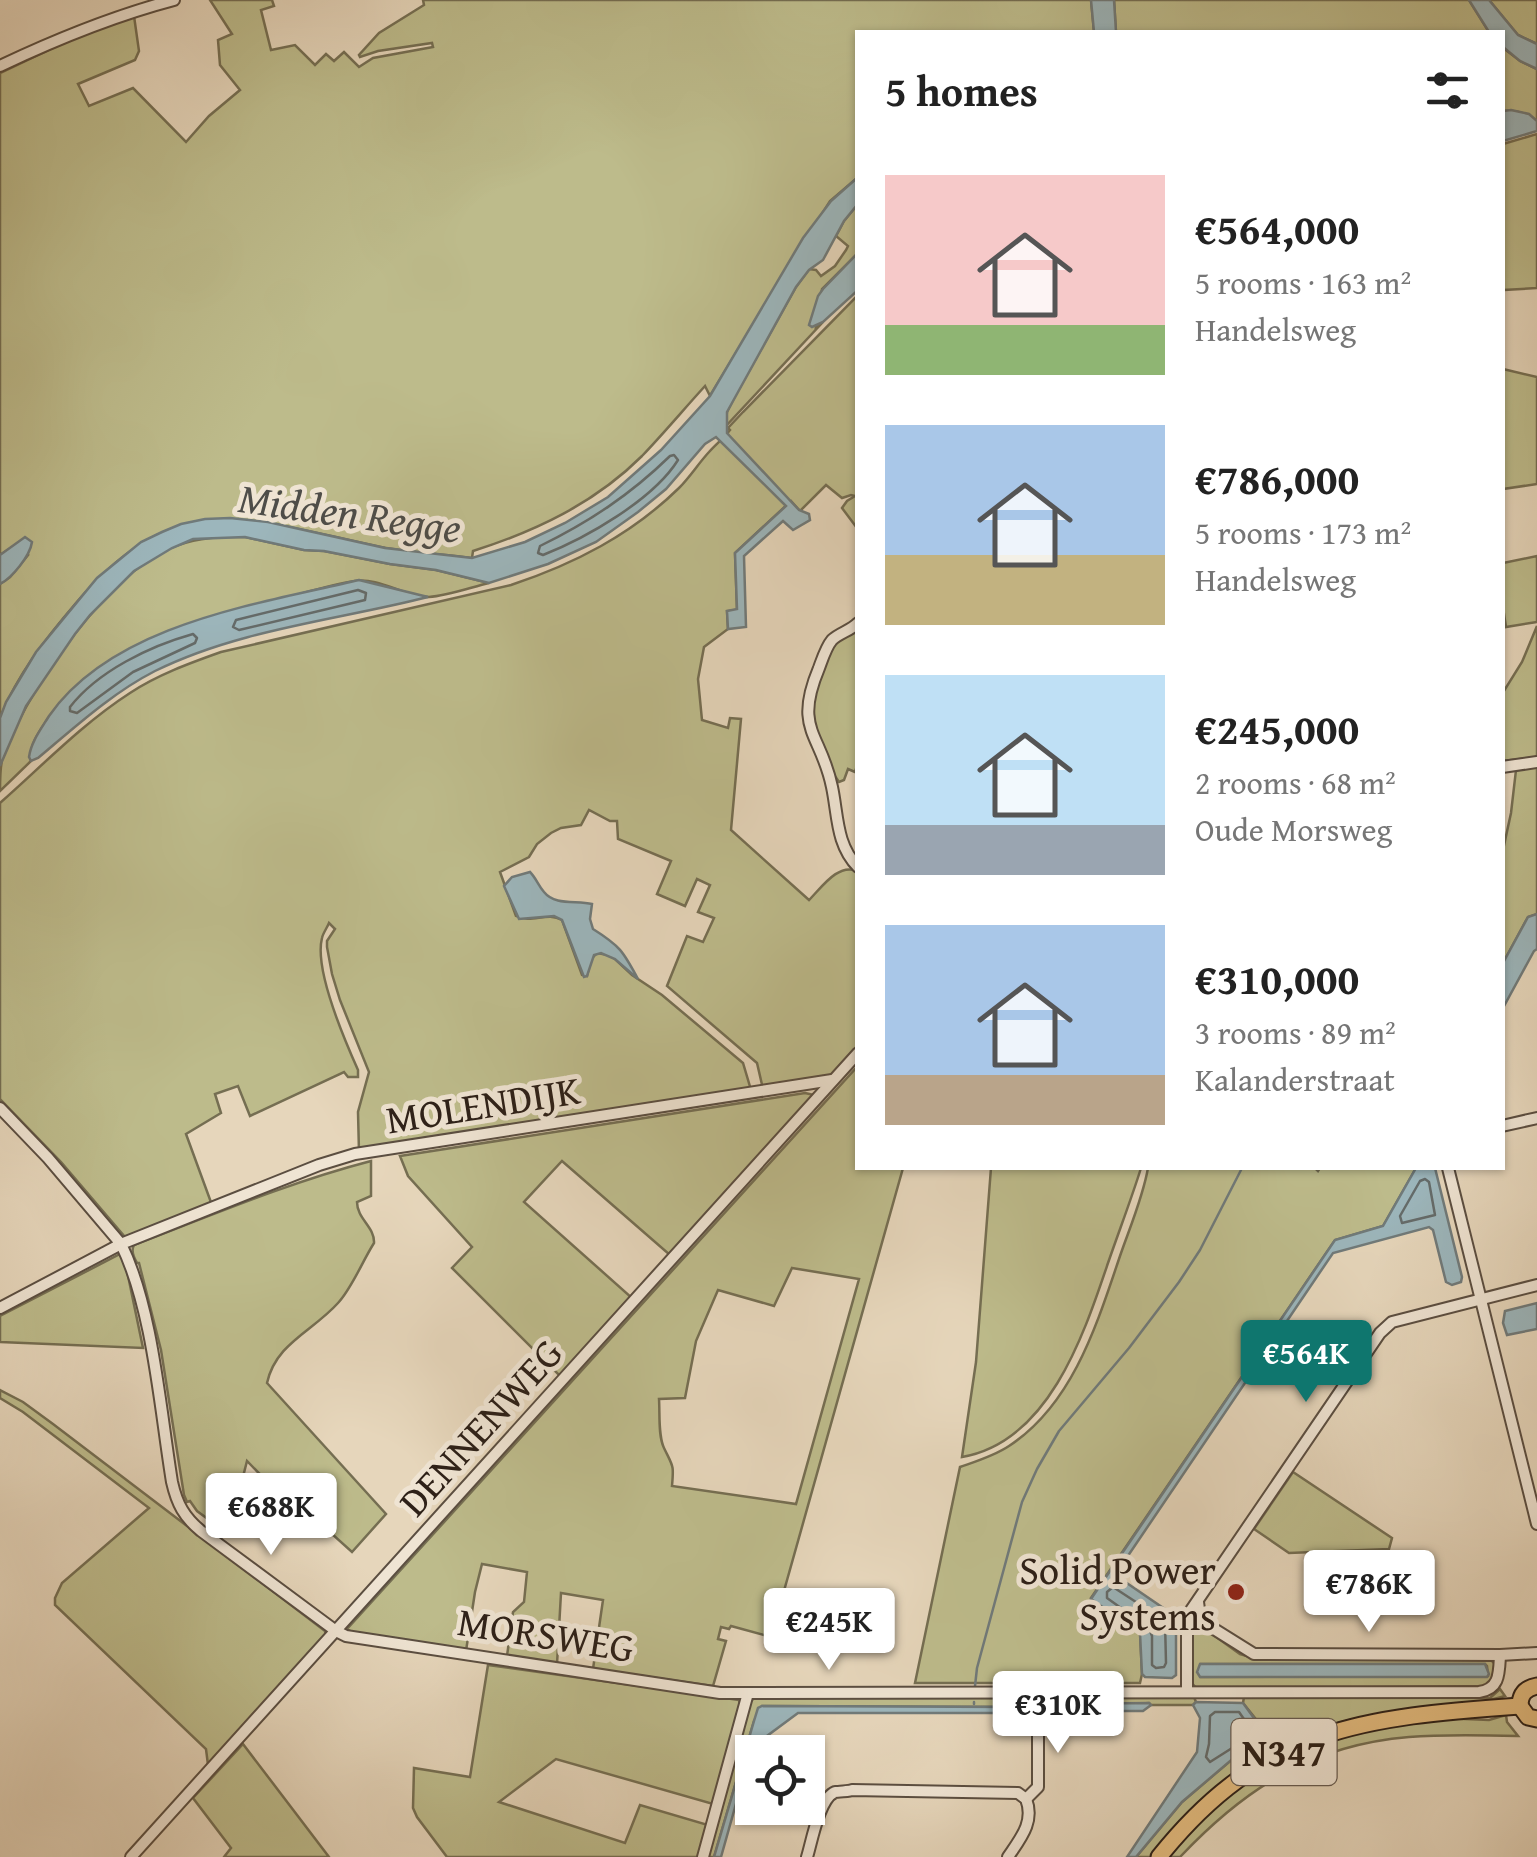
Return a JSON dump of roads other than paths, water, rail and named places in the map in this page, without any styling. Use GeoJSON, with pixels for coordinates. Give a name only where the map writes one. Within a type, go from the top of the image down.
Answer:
{"type":"FeatureCollection","features":[{"type":"Feature","properties":{"kind":"main road"},"geometry":{"type":"LineString","coordinates":[[1537,1686],[1523,1693],[1520,1706],[1524,1714],[1537,1720]]}},
{"type":"Feature","properties":{"kind":"main road","name":"N347"},"geometry":{"type":"LineString","coordinates":[[1159,1857],[1215,1796],[1270,1758],[1303,1742],[1373,1721],[1520,1706]]}},
{"type":"Feature","properties":{"kind":"street"},"geometry":{"type":"LineString","coordinates":[[0,66],[61,37],[174,0]]}},
{"type":"Feature","properties":{"kind":"street"},"geometry":{"type":"LineString","coordinates":[[855,625],[830,642],[808,694],[808,717],[810,734],[832,785],[840,836],[855,863]]}},
{"type":"Feature","properties":{"kind":"street"},"geometry":{"type":"LineString","coordinates":[[1505,767],[1537,762]]}},
{"type":"Feature","properties":{"kind":"street"},"geometry":{"type":"LineString","coordinates":[[832,1080],[855,1056]]}},
{"type":"Feature","properties":{"kind":"street","name":"MOLENDIJK"},"geometry":{"type":"LineString","coordinates":[[0,1308],[120,1244],[355,1154],[832,1080]]}},
{"type":"Feature","properties":{"kind":"street","name":"DENNENWEG"},"geometry":{"type":"LineString","coordinates":[[131,1857],[832,1080]]}},
{"type":"Feature","properties":{"kind":"street"},"geometry":{"type":"LineString","coordinates":[[0,1108],[120,1244],[131,1268],[148,1335],[180,1509],[201,1531],[336,1631]]}},
{"type":"Feature","properties":{"kind":"street"},"geometry":{"type":"LineString","coordinates":[[1505,1125],[1537,1118]]}},
{"type":"Feature","properties":{"kind":"street"},"geometry":{"type":"LineString","coordinates":[[1448,1170],[1537,1524]]}},
{"type":"Feature","properties":{"kind":"street"},"geometry":{"type":"LineString","coordinates":[[1187,1692],[1188,1616],[1384,1328],[1392,1322],[1537,1285]]}},
{"type":"Feature","properties":{"kind":"street"},"geometry":{"type":"LineString","coordinates":[[1198,1601],[1203,1621],[1254,1654],[1537,1653]]}},
{"type":"Feature","properties":{"kind":"street","name":"MORSWEG"},"geometry":{"type":"LineString","coordinates":[[336,1631],[351,1638],[720,1693],[1479,1692],[1489,1690],[1497,1681],[1500,1655]]}},
{"type":"Feature","properties":{"kind":"street"},"geometry":{"type":"LineString","coordinates":[[703,1857],[748,1693]]}},
{"type":"Feature","properties":{"kind":"street"},"geometry":{"type":"LineString","coordinates":[[1026,1800],[1038,1787],[1038,1693]]}},
{"type":"Feature","properties":{"kind":"street"},"geometry":{"type":"LineString","coordinates":[[807,1857],[821,1810],[836,1792],[1014,1793],[1026,1800],[1029,1821],[1008,1857]]}},
{"type":"Feature","properties":{"kind":"water"},"geometry":{"type":"Polygon","coordinates":[[[1091,0],[1114,0],[1116,30],[1094,30],[1091,0]]]}},
{"type":"Feature","properties":{"kind":"water"},"geometry":{"type":"Polygon","coordinates":[[[1469,0],[1489,0],[1518,35],[1537,44],[1537,69],[1505,49],[1505,30],[1488,30],[1469,0]]]}},
{"type":"Feature","properties":{"kind":"water"},"geometry":{"type":"Polygon","coordinates":[[[1505,111],[1529,114],[1537,121],[1537,131],[1505,140],[1505,111]]]}},
{"type":"Feature","properties":{"kind":"water"},"geometry":{"type":"Polygon","coordinates":[[[855,180],[855,207],[823,260],[796,287],[727,412],[727,433],[799,510],[809,514],[810,520],[793,530],[783,521],[744,556],[746,627],[728,629],[727,611],[737,609],[735,553],[786,506],[716,437],[705,444],[666,489],[596,542],[548,564],[489,583],[245,537],[193,539],[172,548],[134,571],[75,634],[26,706],[0,766],[0,718],[36,652],[97,578],[141,542],[162,532],[205,519],[230,518],[268,522],[385,548],[472,558],[525,542],[608,497],[661,450],[710,396],[803,238],[831,201],[855,180]]]}},
{"type":"Feature","properties":{"kind":"water"},"geometry":{"type":"Polygon","coordinates":[[[855,256],[855,293],[812,327],[809,325],[823,289],[855,256]]]}},
{"type":"Feature","properties":{"kind":"water"},"geometry":{"type":"Polygon","coordinates":[[[25,537],[32,542],[28,554],[0,584],[0,555],[25,537]]]}},
{"type":"Feature","properties":{"kind":"water"},"geometry":{"type":"Polygon","coordinates":[[[359,580],[428,597],[255,635],[187,657],[124,690],[31,761],[32,746],[49,716],[77,685],[110,659],[190,622],[359,580]]]}},
{"type":"Feature","properties":{"kind":"water"},"geometry":{"type":"Polygon","coordinates":[[[530,872],[554,899],[592,904],[593,929],[620,950],[638,979],[615,959],[601,953],[594,955],[584,977],[562,920],[554,916],[519,919],[504,886],[512,877],[530,872]]]}},
{"type":"Feature","properties":{"kind":"water"},"geometry":{"type":"Polygon","coordinates":[[[1537,914],[1537,949],[1505,1004],[1505,959],[1528,917],[1537,914]]]}},
{"type":"Feature","properties":{"kind":"water"},"geometry":{"type":"Polygon","coordinates":[[[1415,1170],[1435,1170],[1461,1282],[1446,1282],[1429,1227],[1333,1253],[1117,1572],[1118,1577],[1176,1619],[1176,1675],[1145,1677],[1140,1633],[1091,1599],[1335,1240],[1383,1226],[1415,1170]]]}},
{"type":"Feature","properties":{"kind":"water"},"geometry":{"type":"Polygon","coordinates":[[[1537,1303],[1537,1329],[1507,1335],[1505,1311],[1537,1303]]]}},
{"type":"Feature","properties":{"kind":"water"},"geometry":{"type":"Polygon","coordinates":[[[1200,1664],[1485,1664],[1489,1674],[1200,1677],[1200,1664]]]}},
{"type":"Feature","properties":{"kind":"water"},"geometry":{"type":"Polygon","coordinates":[[[1149,1703],[1143,1711],[1047,1709],[1052,1704],[1149,1703]]]}},
{"type":"Feature","properties":{"kind":"water"},"geometry":{"type":"Polygon","coordinates":[[[1243,1703],[1267,1736],[1236,1756],[1182,1802],[1136,1857],[1127,1857],[1197,1752],[1200,1718],[1193,1705],[1243,1703]]]}},
{"type":"Feature","properties":{"kind":"water"},"geometry":{"type":"Polygon","coordinates":[[[758,1708],[1022,1709],[1020,1713],[798,1713],[768,1735],[750,1735],[758,1708]]]}},
{"type":"Feature","properties":{"kind":"water"},"geometry":{"type":"Polygon","coordinates":[[[735,1786],[735,1807],[721,1857],[714,1857],[735,1786]]]}},
{"type":"Feature","properties":{"kind":"waterway"},"geometry":{"type":"LineString","coordinates":[[975,1686],[1022,1502],[1037,1469],[1059,1431],[1179,1282],[1241,1170]]}},
{"type":"Feature","properties":{"kind":"place","name":"Solid Power Systems"},"geometry":{"type":"Point","coordinates":[1236,1592]}},
{"type":"Feature","properties":{"kind":"water label","name":"Midden Regge"},"geometry":{"type":"Point","coordinates":[350,512]}}]}
